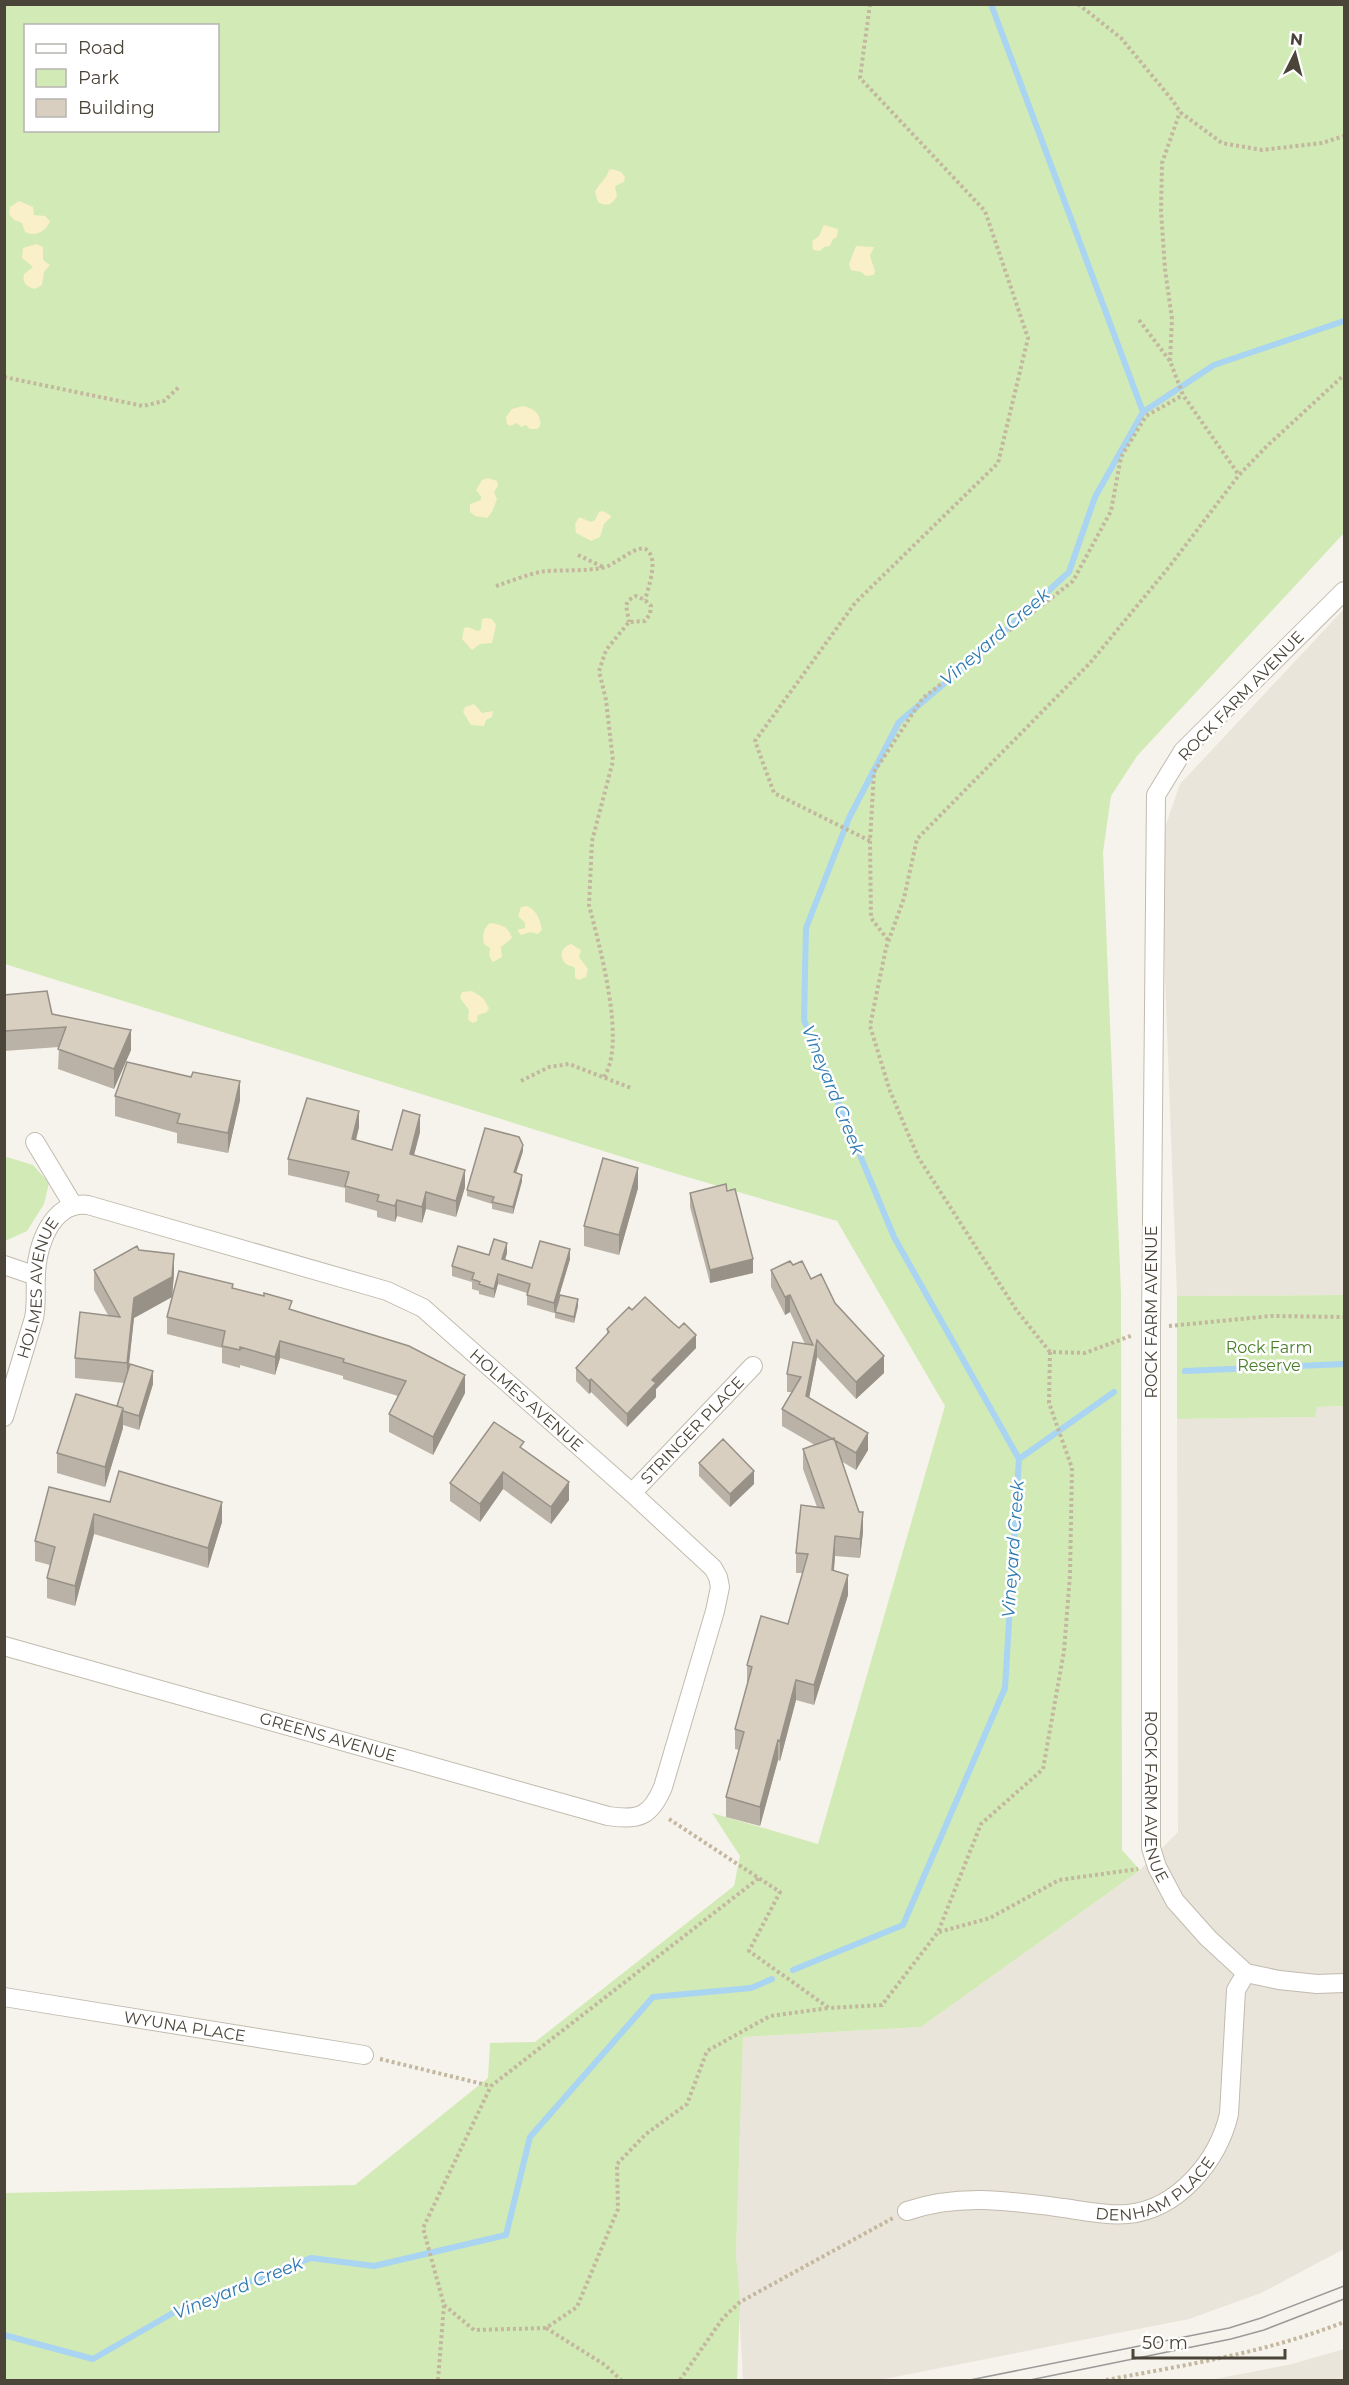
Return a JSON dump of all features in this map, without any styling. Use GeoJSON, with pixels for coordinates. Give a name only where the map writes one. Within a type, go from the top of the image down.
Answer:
{"type":"FeatureCollection","features":[{"type":"Feature","properties":{"kind":"street","name":"ROCK FARM AVENUE"},"geometry":{"type":"LineString","coordinates":[[1344,591],[1183,751],[1156,795],[1151,1328],[1150,1815],[1151,1848],[1157,1867],[1175,1901],[1230,1960],[1246,1973],[1279,1980],[1317,1984],[1344,1983]]}},
{"type":"Feature","properties":{"kind":"street","name":"HOLMES AVENUE"},"geometry":{"type":"LineString","coordinates":[[35,1142],[73,1204]]}},
{"type":"Feature","properties":{"kind":"street","name":"HOLMES AVENUE"},"geometry":{"type":"LineString","coordinates":[[4,1417],[34,1318],[40,1249],[51,1222],[57,1214],[73,1204],[88,1205],[406,1299],[440,1321],[632,1493],[712,1568],[718,1577],[720,1587],[715,1611],[663,1787],[651,1809]]}},
{"type":"Feature","properties":{"kind":"street"},"geometry":{"type":"LineString","coordinates":[[4,1265],[36,1276]]}},
{"type":"Feature","properties":{"kind":"street","name":"STRINGER PLACE"},"geometry":{"type":"LineString","coordinates":[[632,1493],[753,1366]]}},
{"type":"Feature","properties":{"kind":"street","name":"GREENS AVENUE"},"geometry":{"type":"LineString","coordinates":[[4,1646],[608,1816],[634,1818],[651,1809]]}},
{"type":"Feature","properties":{"kind":"street","name":"DENHAM PLACE"},"geometry":{"type":"LineString","coordinates":[[907,2211],[928,2204],[956,2199],[1031,2204],[1102,2214],[1129,2214],[1152,2208],[1170,2199],[1200,2172],[1213,2154],[1226,2127],[1230,2104],[1236,1990],[1246,1973]]}},
{"type":"Feature","properties":{"kind":"street","name":"WYUNA PLACE"},"geometry":{"type":"LineString","coordinates":[[4,1997],[364,2055]]}},
{"type":"Feature","properties":{"kind":"path"},"geometry":{"type":"LineString","coordinates":[[870,4],[860,78],[985,211],[1028,338],[998,463],[855,603],[754,741],[774,793],[870,841]]}},
{"type":"Feature","properties":{"kind":"path"},"geometry":{"type":"LineString","coordinates":[[1078,4],[1121,38],[1173,100],[1180,112],[1222,143],[1262,150],[1322,143],[1344,136]]}},
{"type":"Feature","properties":{"kind":"path"},"geometry":{"type":"LineString","coordinates":[[1170,361],[1172,319],[1163,246],[1162,163],[1180,112]]}},
{"type":"Feature","properties":{"kind":"path"},"geometry":{"type":"LineString","coordinates":[[1138,320],[1170,361],[1183,395],[1239,475]]}},
{"type":"Feature","properties":{"kind":"path"},"geometry":{"type":"LineString","coordinates":[[444,2305],[474,2330],[546,2328],[577,2307],[618,2209],[617,2164],[646,2134],[687,2104],[707,2051],[770,2016],[829,2008],[882,2005],[938,1932],[981,1824],[1043,1769],[1064,1651],[1070,1575],[1072,1468],[1048,1403],[1050,1352],[1017,1311],[918,1157],[890,1091],[870,1026],[889,940],[904,898],[917,839],[1089,663],[1169,567],[1239,475],[1344,375]]}},
{"type":"Feature","properties":{"kind":"path"},"geometry":{"type":"LineString","coordinates":[[4,377],[143,406],[164,401],[180,386]]}},
{"type":"Feature","properties":{"kind":"path"},"geometry":{"type":"LineString","coordinates":[[889,940],[871,918],[870,841],[874,772],[923,698],[1073,581],[1111,511],[1121,457],[1146,416],[1183,395]]}},
{"type":"Feature","properties":{"kind":"path"},"geometry":{"type":"LineString","coordinates":[[496,586],[543,572],[604,568],[617,563],[632,550],[642,548],[647,550],[652,559],[645,600]]}},
{"type":"Feature","properties":{"kind":"path"},"geometry":{"type":"LineString","coordinates":[[578,555],[604,568]]}},
{"type":"Feature","properties":{"kind":"path"},"geometry":{"type":"LineString","coordinates":[[604,1077],[613,1056],[609,992],[588,905],[592,841],[613,760],[606,700],[599,671],[600,662],[606,650],[629,622],[645,621],[650,614],[651,606],[645,600],[636,596],[629,600],[626,605],[629,622]]}},
{"type":"Feature","properties":{"kind":"path"},"geometry":{"type":"LineString","coordinates":[[521,1081],[549,1067],[569,1064],[631,1088]]}},
{"type":"Feature","properties":{"kind":"path"},"geometry":{"type":"LineString","coordinates":[[1050,1352],[1085,1353],[1151,1328],[1271,1316],[1344,1317]]}},
{"type":"Feature","properties":{"kind":"path"},"geometry":{"type":"LineString","coordinates":[[669,1819],[780,1892],[749,1951],[829,2008]]}},
{"type":"Feature","properties":{"kind":"path"},"geometry":{"type":"LineString","coordinates":[[938,1932],[990,1918],[1059,1880],[1157,1867]]}},
{"type":"Feature","properties":{"kind":"path"},"geometry":{"type":"LineString","coordinates":[[438,2380],[444,2305],[423,2228],[491,2086],[759,1878]]}},
{"type":"Feature","properties":{"kind":"path"},"geometry":{"type":"LineString","coordinates":[[364,2055],[491,2086]]}},
{"type":"Feature","properties":{"kind":"path"},"geometry":{"type":"LineString","coordinates":[[680,2380],[723,2318],[740,2302],[907,2211]]}},
{"type":"Feature","properties":{"kind":"path"},"geometry":{"type":"LineString","coordinates":[[1106,2380],[1226,2357],[1319,2332],[1344,2322]]}},
{"type":"Feature","properties":{"kind":"path"},"geometry":{"type":"LineString","coordinates":[[546,2328],[605,2365],[621,2380]]}},
{"type":"Feature","properties":{"kind":"shaded area"},"geometry":{"type":"Polygon","coordinates":[[[1344,609],[1344,1295],[1177,1296],[1161,870],[1163,833],[1180,784],[1344,609]]]}},
{"type":"Feature","properties":{"kind":"shaded area"},"geometry":{"type":"Polygon","coordinates":[[[1344,1406],[1344,2249],[1261,2293],[1189,2319],[879,2380],[743,2380],[736,2254],[743,2037],[921,2027],[1140,1870],[1178,1832],[1177,1419],[1315,1417],[1316,1407],[1344,1406]]]}},
{"type":"Feature","properties":{"kind":"shaded area"},"geometry":{"type":"Polygon","coordinates":[[[1344,2349],[1344,2380],[1210,2380],[1292,2364],[1344,2349]]]}},
{"type":"Feature","properties":{"kind":"green space"},"geometry":{"type":"Polygon","coordinates":[[[5,5],[1344,5],[1344,533],[1137,756],[1111,796],[1103,852],[1121,1294],[1122,1850],[1140,1870],[921,2027],[743,2037],[736,2254],[740,2302],[737,2380],[5,2380],[5,2193],[355,2185],[488,2078],[490,2043],[535,2042],[734,1886],[740,1856],[712,1813],[818,1844],[945,1406],[837,1221],[677,1174],[5,964],[5,5]]]}},
{"type":"Feature","properties":{"kind":"green space"},"geometry":{"type":"Polygon","coordinates":[[[7,1157],[33,1165],[49,1183],[44,1204],[27,1231],[5,1241],[4,1161],[7,1157]]]}},
{"type":"Feature","properties":{"kind":"green space","name":"Rock Farm Reserve"},"geometry":{"type":"Polygon","coordinates":[[[1344,1295],[1344,1406],[1317,1407],[1315,1417],[1177,1419],[1177,1296],[1344,1295]]]}},
{"type":"Feature","properties":{"kind":"sand"},"geometry":{"type":"Polygon","coordinates":[[[609,170],[621,172],[625,177],[624,182],[615,186],[617,196],[613,201],[604,204],[598,202],[595,192],[609,170]]]}},
{"type":"Feature","properties":{"kind":"sand"},"geometry":{"type":"Polygon","coordinates":[[[19,201],[33,207],[34,215],[45,216],[50,221],[43,231],[36,234],[25,232],[22,223],[14,220],[9,214],[10,207],[19,201]]]}},
{"type":"Feature","properties":{"kind":"sand"},"geometry":{"type":"Polygon","coordinates":[[[824,225],[838,229],[837,237],[833,239],[830,246],[820,251],[813,250],[812,241],[819,236],[824,225]]]}},
{"type":"Feature","properties":{"kind":"sand"},"geometry":{"type":"Polygon","coordinates":[[[36,244],[43,247],[43,260],[50,265],[44,272],[42,285],[35,289],[24,282],[24,274],[33,267],[22,258],[23,248],[36,244]]]}},
{"type":"Feature","properties":{"kind":"sand"},"geometry":{"type":"Polygon","coordinates":[[[856,246],[874,247],[870,256],[875,271],[874,275],[866,276],[861,272],[851,270],[849,264],[856,246]]]}},
{"type":"Feature","properties":{"kind":"sand"},"geometry":{"type":"Polygon","coordinates":[[[523,406],[533,410],[540,418],[540,426],[537,429],[530,429],[526,425],[521,427],[517,423],[510,426],[507,424],[506,417],[512,409],[523,406]]]}},
{"type":"Feature","properties":{"kind":"sand"},"geometry":{"type":"Polygon","coordinates":[[[488,478],[497,481],[498,486],[494,492],[497,499],[487,518],[475,516],[470,512],[470,504],[481,500],[476,490],[482,480],[488,478]]]}},
{"type":"Feature","properties":{"kind":"sand"},"geometry":{"type":"Polygon","coordinates":[[[603,511],[611,517],[604,524],[600,537],[591,541],[576,533],[575,524],[579,517],[591,522],[595,520],[599,512],[603,511]]]}},
{"type":"Feature","properties":{"kind":"sand"},"geometry":{"type":"Polygon","coordinates":[[[482,619],[492,619],[496,625],[492,643],[480,644],[472,650],[462,639],[464,628],[468,627],[478,631],[481,629],[482,619]]]}},
{"type":"Feature","properties":{"kind":"sand"},"geometry":{"type":"Polygon","coordinates":[[[474,704],[482,713],[493,711],[492,717],[486,720],[484,726],[471,725],[463,712],[465,707],[474,704]]]}},
{"type":"Feature","properties":{"kind":"sand"},"geometry":{"type":"Polygon","coordinates":[[[527,906],[536,913],[539,919],[542,930],[538,934],[530,932],[521,935],[517,930],[525,928],[525,923],[518,916],[521,907],[527,906]]]}},
{"type":"Feature","properties":{"kind":"sand"},"geometry":{"type":"Polygon","coordinates":[[[490,923],[504,927],[512,938],[501,947],[502,957],[493,962],[489,956],[490,948],[484,944],[483,938],[484,930],[490,923]]]}},
{"type":"Feature","properties":{"kind":"sand"},"geometry":{"type":"Polygon","coordinates":[[[571,944],[581,950],[579,957],[588,969],[586,977],[578,980],[575,977],[575,968],[566,964],[562,958],[563,949],[571,944]]]}},
{"type":"Feature","properties":{"kind":"sand"},"geometry":{"type":"Polygon","coordinates":[[[472,991],[483,998],[489,1008],[487,1012],[478,1015],[477,1021],[473,1023],[468,1020],[469,1010],[460,998],[462,992],[472,991]]]}},
{"type":"Feature","properties":{"kind":"building"},"geometry":{"type":"Polygon","coordinates":[[[47,991],[52,1014],[131,1030],[114,1069],[58,1049],[66,1027],[4,1031],[4,995],[47,991]]]}},
{"type":"Feature","properties":{"kind":"building"},"geometry":{"type":"Polygon","coordinates":[[[127,1062],[191,1077],[193,1072],[240,1081],[228,1133],[177,1123],[180,1114],[115,1096],[127,1062]]]}},
{"type":"Feature","properties":{"kind":"building"},"geometry":{"type":"Polygon","coordinates":[[[307,1098],[359,1111],[352,1139],[392,1150],[403,1110],[420,1115],[410,1154],[465,1170],[456,1201],[426,1192],[422,1207],[397,1200],[395,1206],[377,1201],[379,1195],[345,1186],[349,1172],[288,1159],[307,1098]]]}},
{"type":"Feature","properties":{"kind":"building"},"geometry":{"type":"Polygon","coordinates":[[[485,1128],[519,1137],[523,1145],[514,1172],[522,1175],[513,1207],[492,1202],[494,1197],[467,1190],[485,1128]]]}},
{"type":"Feature","properties":{"kind":"building"},"geometry":{"type":"Polygon","coordinates":[[[603,1158],[638,1168],[619,1235],[584,1226],[603,1158]]]}},
{"type":"Feature","properties":{"kind":"building"},"geometry":{"type":"Polygon","coordinates":[[[726,1184],[727,1191],[735,1189],[753,1259],[710,1270],[690,1193],[726,1184]]]}},
{"type":"Feature","properties":{"kind":"building"},"geometry":{"type":"Polygon","coordinates":[[[494,1239],[507,1243],[502,1259],[532,1268],[540,1241],[570,1249],[554,1303],[527,1295],[530,1284],[498,1274],[494,1289],[472,1279],[474,1273],[452,1266],[458,1246],[489,1255],[494,1239]]]}},
{"type":"Feature","properties":{"kind":"building"},"geometry":{"type":"Polygon","coordinates":[[[137,1246],[139,1250],[174,1254],[172,1277],[134,1298],[127,1363],[75,1358],[80,1312],[120,1317],[94,1270],[137,1246]]]}},
{"type":"Feature","properties":{"kind":"building"},"geometry":{"type":"Polygon","coordinates":[[[790,1261],[793,1265],[802,1261],[811,1279],[821,1274],[835,1303],[884,1356],[856,1382],[817,1340],[806,1396],[868,1433],[856,1453],[782,1409],[801,1377],[787,1374],[793,1342],[813,1345],[790,1295],[785,1297],[771,1270],[790,1261]]]}},
{"type":"Feature","properties":{"kind":"building"},"geometry":{"type":"Polygon","coordinates":[[[179,1271],[233,1284],[232,1288],[264,1296],[264,1293],[292,1301],[289,1309],[409,1346],[465,1375],[433,1437],[389,1414],[406,1381],[343,1362],[344,1359],[280,1341],[275,1357],[240,1347],[240,1350],[222,1346],[225,1331],[167,1317],[179,1271]]]}},
{"type":"Feature","properties":{"kind":"building"},"geometry":{"type":"Polygon","coordinates":[[[560,1295],[578,1299],[574,1317],[555,1312],[560,1295]]]}},
{"type":"Feature","properties":{"kind":"building"},"geometry":{"type":"Polygon","coordinates":[[[645,1297],[679,1328],[684,1323],[696,1335],[652,1380],[656,1383],[627,1414],[591,1379],[589,1381],[576,1368],[609,1332],[607,1329],[629,1307],[632,1310],[645,1297]]]}},
{"type":"Feature","properties":{"kind":"building"},"geometry":{"type":"Polygon","coordinates":[[[130,1364],[153,1371],[139,1416],[123,1411],[123,1408],[117,1406],[130,1364]]]}},
{"type":"Feature","properties":{"kind":"building"},"geometry":{"type":"Polygon","coordinates":[[[76,1394],[123,1408],[105,1467],[57,1453],[76,1394]]]}},
{"type":"Feature","properties":{"kind":"building"},"geometry":{"type":"Polygon","coordinates":[[[494,1422],[524,1442],[520,1447],[569,1482],[551,1507],[503,1472],[480,1504],[450,1483],[494,1422]]]}},
{"type":"Feature","properties":{"kind":"building"},"geometry":{"type":"Polygon","coordinates":[[[834,1438],[859,1512],[863,1512],[860,1539],[835,1536],[832,1570],[848,1575],[814,1685],[796,1680],[760,1807],[726,1797],[744,1732],[735,1729],[752,1667],[747,1665],[761,1616],[788,1624],[808,1554],[796,1553],[801,1505],[824,1508],[803,1449],[834,1438]]]}},
{"type":"Feature","properties":{"kind":"building"},"geometry":{"type":"Polygon","coordinates":[[[723,1439],[754,1471],[730,1494],[699,1463],[723,1439]]]}},
{"type":"Feature","properties":{"kind":"building"},"geometry":{"type":"Polygon","coordinates":[[[119,1471],[222,1502],[208,1548],[94,1514],[75,1586],[47,1578],[55,1547],[35,1541],[49,1487],[110,1502],[119,1471]]]}},
{"type":"Feature","properties":{"kind":"waterway"},"geometry":{"type":"LineString","coordinates":[[991,4],[1143,412]]}},
{"type":"Feature","properties":{"kind":"waterway","name":"Vineyard Creek"},"geometry":{"type":"LineString","coordinates":[[793,1970],[903,1925],[1005,1688],[1019,1459],[894,1237],[804,1020],[806,928],[849,818],[899,722],[984,650],[1069,572],[1095,497],[1143,412],[1214,365],[1344,321]]}},
{"type":"Feature","properties":{"kind":"waterway"},"geometry":{"type":"LineString","coordinates":[[1185,1371],[1344,1364]]}},
{"type":"Feature","properties":{"kind":"waterway"},"geometry":{"type":"LineString","coordinates":[[1019,1459],[1114,1392]]}},
{"type":"Feature","properties":{"kind":"waterway","name":"Vineyard Creek"},"geometry":{"type":"LineString","coordinates":[[4,2335],[93,2359],[178,2310],[311,2258],[374,2266],[506,2235],[530,2137],[653,1997],[751,1988],[772,1979]]}},
{"type":"Feature","properties":{"kind":"tram line"},"geometry":{"type":"LineString","coordinates":[[970,2380],[1229,2328],[1344,2286]]}},
{"type":"Feature","properties":{"kind":"tram line"},"geometry":{"type":"LineString","coordinates":[[1030,2380],[1231,2339],[1264,2330],[1344,2299]]}}]}
